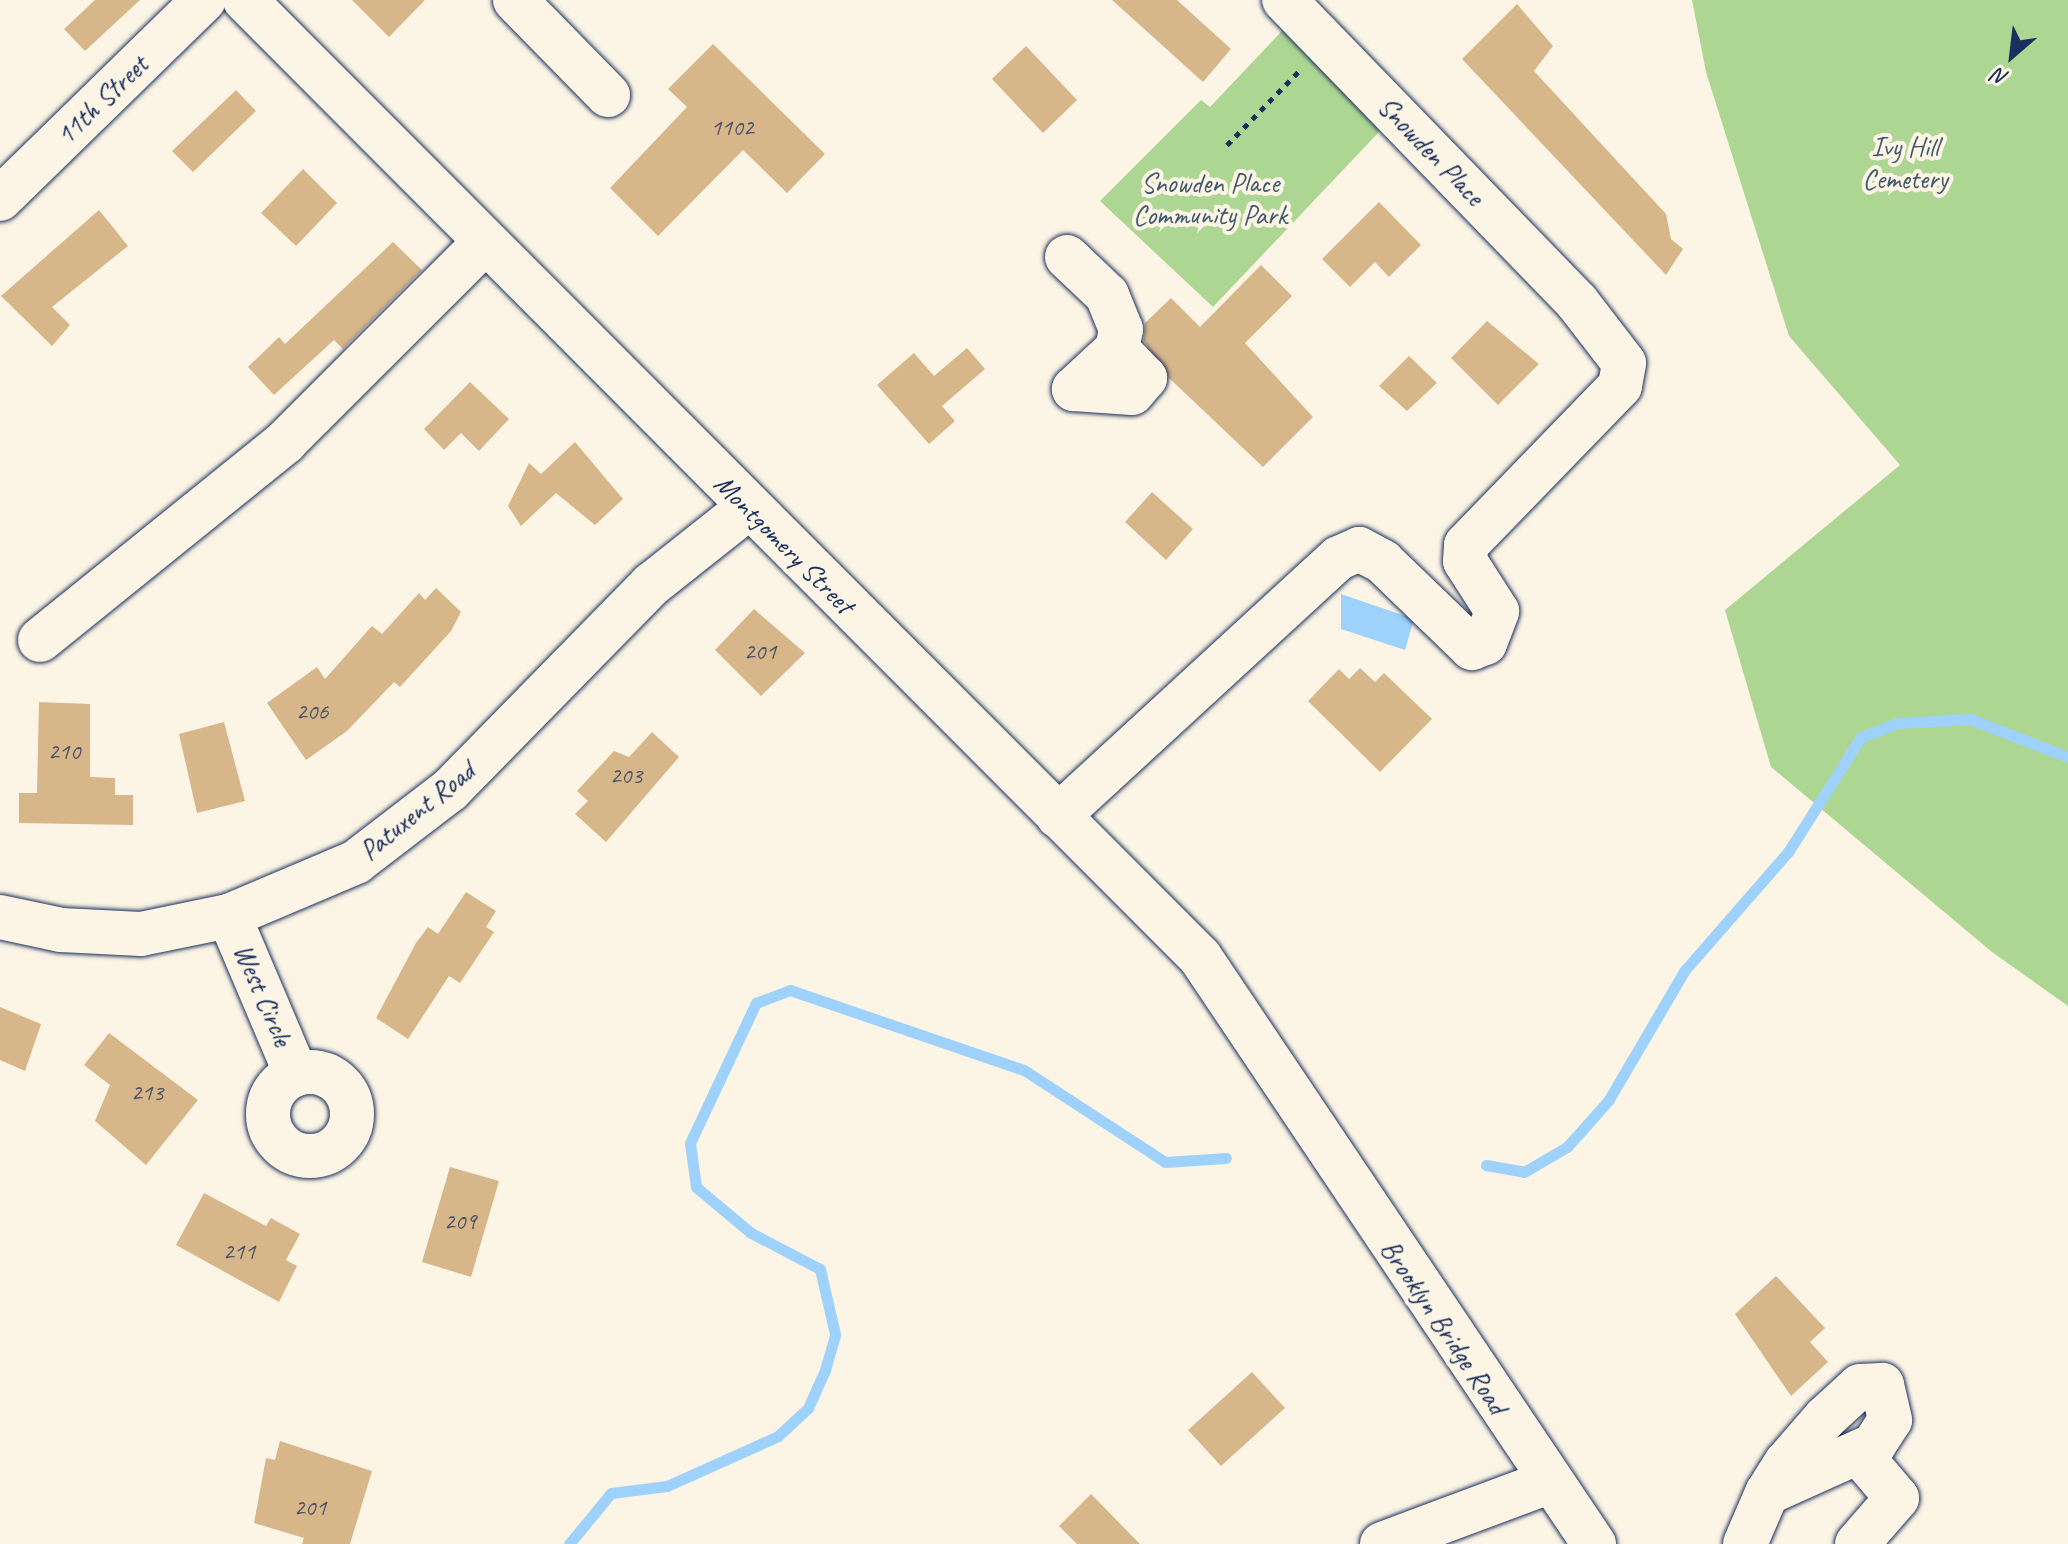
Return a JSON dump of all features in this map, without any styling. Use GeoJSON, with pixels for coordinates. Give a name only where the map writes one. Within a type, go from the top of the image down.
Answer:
{"type":"FeatureCollection","features":[{"type":"Feature","properties":{"kind":"street","name":"11th Street"},"geometry":{"type":"LineString","coordinates":[[0,199],[204,0]]}},
{"type":"Feature","properties":{"kind":"street","name":"Montgomery Street"},"geometry":{"type":"LineString","coordinates":[[245,0],[748,508],[1200,957],[1302,1105]]}},
{"type":"Feature","properties":{"kind":"street"},"geometry":{"type":"LineString","coordinates":[[515,0],[608,95]]}},
{"type":"Feature","properties":{"kind":"street","name":"Snowden Place"},"geometry":{"type":"LineString","coordinates":[[1058,816],[1339,558],[1359,549],[1383,562],[1472,648],[1485,643],[1497,611],[1465,561],[1466,545],[1620,386],[1624,363],[1577,302],[1284,0]]}},
{"type":"Feature","properties":{"kind":"street"},"geometry":{"type":"LineString","coordinates":[[40,640],[285,442],[485,242]]}},
{"type":"Feature","properties":{"kind":"street"},"geometry":{"type":"LineString","coordinates":[[1067,257],[1107,295],[1121,329],[1117,349]]}},
{"type":"Feature","properties":{"kind":"street","name":"Patuxent Road"},"geometry":{"type":"LineString","coordinates":[[0,917],[61,930],[141,934],[229,916],[299,891],[406,827],[652,584],[748,508]]}},
{"type":"Feature","properties":{"kind":"street","name":"West Circle"},"geometry":{"type":"LineString","coordinates":[[229,916],[296,1074]]}},
{"type":"Feature","properties":{"kind":"street","name":"Brooklyn Bridge Road"},"geometry":{"type":"LineString","coordinates":[[1302,1105],[1549,1482],[1594,1544]]}},
{"type":"Feature","properties":{"kind":"street"},"geometry":{"type":"LineString","coordinates":[[1745,1544],[1767,1493],[1849,1394],[1882,1385],[1890,1420],[1859,1453],[1767,1493]]}},
{"type":"Feature","properties":{"kind":"street"},"geometry":{"type":"LineString","coordinates":[[1857,1544],[1897,1498],[1859,1453]]}},
{"type":"Feature","properties":{"kind":"street"},"geometry":{"type":"LineString","coordinates":[[1382,1544],[1549,1482]]}},
{"type":"Feature","properties":{"kind":"path"},"geometry":{"type":"LineString","coordinates":[[1227,145],[1327,43]]}},
{"type":"Feature","properties":{"kind":"green space","name":"Ivy Hill Cemetery"},"geometry":{"type":"Polygon","coordinates":[[[1692,0],[2068,0],[2068,1006],[1992,952],[1771,767],[1725,610],[1900,465],[1789,336],[1706,72],[1692,0]]]}},
{"type":"Feature","properties":{"kind":"green space","name":"Snowden Place Community Park"},"geometry":{"type":"Polygon","coordinates":[[[1298,14],[1396,114],[1213,307],[1100,201],[1201,100],[1210,107],[1298,14]]]}},
{"type":"Feature","properties":{"kind":"water"},"geometry":{"type":"Polygon","coordinates":[[[1341,594],[1414,619],[1405,650],[1341,629],[1341,594]]]}},
{"type":"Feature","properties":{"kind":"building"},"geometry":{"type":"Polygon","coordinates":[[[95,0],[140,0],[85,51],[64,29],[95,0]]]}},
{"type":"Feature","properties":{"kind":"building"},"geometry":{"type":"Polygon","coordinates":[[[352,0],[425,0],[389,37],[352,0]]]}},
{"type":"Feature","properties":{"kind":"building"},"geometry":{"type":"Polygon","coordinates":[[[1112,0],[1177,0],[1231,49],[1203,82],[1112,0]]]}},
{"type":"Feature","properties":{"kind":"building"},"geometry":{"type":"Polygon","coordinates":[[[1517,4],[1553,46],[1534,71],[1666,214],[1671,239],[1683,249],[1666,275],[1462,59],[1517,4]]]}},
{"type":"Feature","properties":{"kind":"building"},"geometry":{"type":"Polygon","coordinates":[[[713,44],[825,154],[787,193],[743,150],[658,236],[610,188],[687,107],[668,89],[713,44]]]}},
{"type":"Feature","properties":{"kind":"building"},"geometry":{"type":"Polygon","coordinates":[[[1026,46],[1077,100],[1043,133],[992,79],[1026,46]]]}},
{"type":"Feature","properties":{"kind":"building"},"geometry":{"type":"Polygon","coordinates":[[[236,90],[256,111],[193,172],[172,151],[236,90]]]}},
{"type":"Feature","properties":{"kind":"building"},"geometry":{"type":"Polygon","coordinates":[[[303,169],[337,203],[296,246],[261,213],[303,169]]]}},
{"type":"Feature","properties":{"kind":"building"},"geometry":{"type":"Polygon","coordinates":[[[1379,202],[1421,245],[1389,277],[1375,262],[1350,287],[1322,259],[1379,202]]]}},
{"type":"Feature","properties":{"kind":"building"},"geometry":{"type":"Polygon","coordinates":[[[99,210],[128,246],[52,307],[70,325],[52,346],[1,296],[99,210]]]}},
{"type":"Feature","properties":{"kind":"building"},"geometry":{"type":"Polygon","coordinates":[[[393,242],[422,270],[343,349],[334,340],[274,395],[248,367],[279,337],[285,344],[393,242]]]}},
{"type":"Feature","properties":{"kind":"building"},"geometry":{"type":"Polygon","coordinates":[[[1261,265],[1292,296],[1245,343],[1313,417],[1263,467],[1169,378],[1144,341],[1145,323],[1171,298],[1200,327],[1261,265]]]}},
{"type":"Feature","properties":{"kind":"building"},"geometry":{"type":"Polygon","coordinates":[[[1487,321],[1539,364],[1498,405],[1451,358],[1487,321]]]}},
{"type":"Feature","properties":{"kind":"building"},"geometry":{"type":"Polygon","coordinates":[[[967,348],[985,369],[942,406],[955,421],[929,444],[877,385],[914,353],[934,376],[967,348]]]}},
{"type":"Feature","properties":{"kind":"building"},"geometry":{"type":"Polygon","coordinates":[[[1409,356],[1437,383],[1407,411],[1379,386],[1409,356]]]}},
{"type":"Feature","properties":{"kind":"building"},"geometry":{"type":"Polygon","coordinates":[[[470,382],[509,419],[479,451],[461,433],[444,450],[424,429],[470,382]]]}},
{"type":"Feature","properties":{"kind":"building"},"geometry":{"type":"Polygon","coordinates":[[[575,442],[623,499],[595,525],[556,493],[521,526],[508,506],[529,463],[541,474],[575,442]]]}},
{"type":"Feature","properties":{"kind":"building"},"geometry":{"type":"Polygon","coordinates":[[[1152,492],[1193,529],[1166,560],[1125,522],[1152,492]]]}},
{"type":"Feature","properties":{"kind":"building"},"geometry":{"type":"Polygon","coordinates":[[[436,588],[461,612],[451,631],[400,687],[394,682],[347,731],[306,760],[267,703],[317,667],[325,679],[372,626],[382,634],[419,593],[425,600],[436,588]]]}},
{"type":"Feature","properties":{"kind":"building"},"geometry":{"type":"Polygon","coordinates":[[[754,609],[805,653],[761,696],[715,650],[754,609]]]}},
{"type":"Feature","properties":{"kind":"building"},"geometry":{"type":"Polygon","coordinates":[[[1360,668],[1375,682],[1384,673],[1432,719],[1380,772],[1308,701],[1339,669],[1349,679],[1360,668]]]}},
{"type":"Feature","properties":{"kind":"building"},"geometry":{"type":"Polygon","coordinates":[[[39,702],[90,704],[90,777],[115,778],[115,795],[133,795],[133,825],[19,823],[19,793],[37,793],[39,702]]]}},
{"type":"Feature","properties":{"kind":"building"},"geometry":{"type":"Polygon","coordinates":[[[224,722],[245,801],[197,813],[179,734],[224,722]]]}},
{"type":"Feature","properties":{"kind":"building"},"geometry":{"type":"Polygon","coordinates":[[[652,732],[679,757],[606,842],[575,814],[588,801],[577,791],[614,751],[629,757],[652,732]]]}},
{"type":"Feature","properties":{"kind":"building"},"geometry":{"type":"Polygon","coordinates":[[[466,892],[496,911],[486,927],[494,932],[460,983],[449,976],[408,1039],[376,1018],[416,943],[428,927],[438,934],[466,892]]]}},
{"type":"Feature","properties":{"kind":"building"},"geometry":{"type":"Polygon","coordinates":[[[0,1007],[41,1024],[25,1071],[0,1060],[0,1007]]]}},
{"type":"Feature","properties":{"kind":"building"},"geometry":{"type":"Polygon","coordinates":[[[109,1033],[198,1100],[146,1165],[95,1121],[110,1085],[84,1065],[109,1033]]]}},
{"type":"Feature","properties":{"kind":"building"},"geometry":{"type":"Polygon","coordinates":[[[450,1167],[499,1181],[471,1277],[422,1262],[450,1167]]]}},
{"type":"Feature","properties":{"kind":"building"},"geometry":{"type":"Polygon","coordinates":[[[204,1193],[266,1226],[271,1218],[300,1234],[286,1260],[297,1266],[279,1302],[176,1245],[204,1193]]]}},
{"type":"Feature","properties":{"kind":"building"},"geometry":{"type":"Polygon","coordinates":[[[1776,1276],[1825,1328],[1810,1342],[1828,1362],[1791,1396],[1735,1314],[1776,1276]]]}},
{"type":"Feature","properties":{"kind":"building"},"geometry":{"type":"Polygon","coordinates":[[[1252,1372],[1285,1408],[1221,1466],[1188,1430],[1252,1372]]]}},
{"type":"Feature","properties":{"kind":"building"},"geometry":{"type":"Polygon","coordinates":[[[280,1441],[372,1471],[350,1544],[302,1544],[304,1538],[254,1523],[266,1458],[275,1460],[280,1441]]]}},
{"type":"Feature","properties":{"kind":"building"},"geometry":{"type":"Polygon","coordinates":[[[1091,1494],[1140,1544],[1077,1544],[1059,1526],[1091,1494]]]}},
{"type":"Feature","properties":{"kind":"waterway"},"geometry":{"type":"LineString","coordinates":[[1486,1165],[1524,1172],[1567,1147],[1608,1101],[1685,970],[1788,852],[1861,737],[1897,723],[1970,719],[2068,757]]}},
{"type":"Feature","properties":{"kind":"waterway"},"geometry":{"type":"LineString","coordinates":[[569,1544],[611,1493],[667,1486],[778,1436],[808,1408],[825,1370],[835,1334],[820,1269],[751,1233],[696,1187],[690,1143],[756,1003],[790,990],[1024,1070],[1165,1162],[1226,1158]]}}]}
